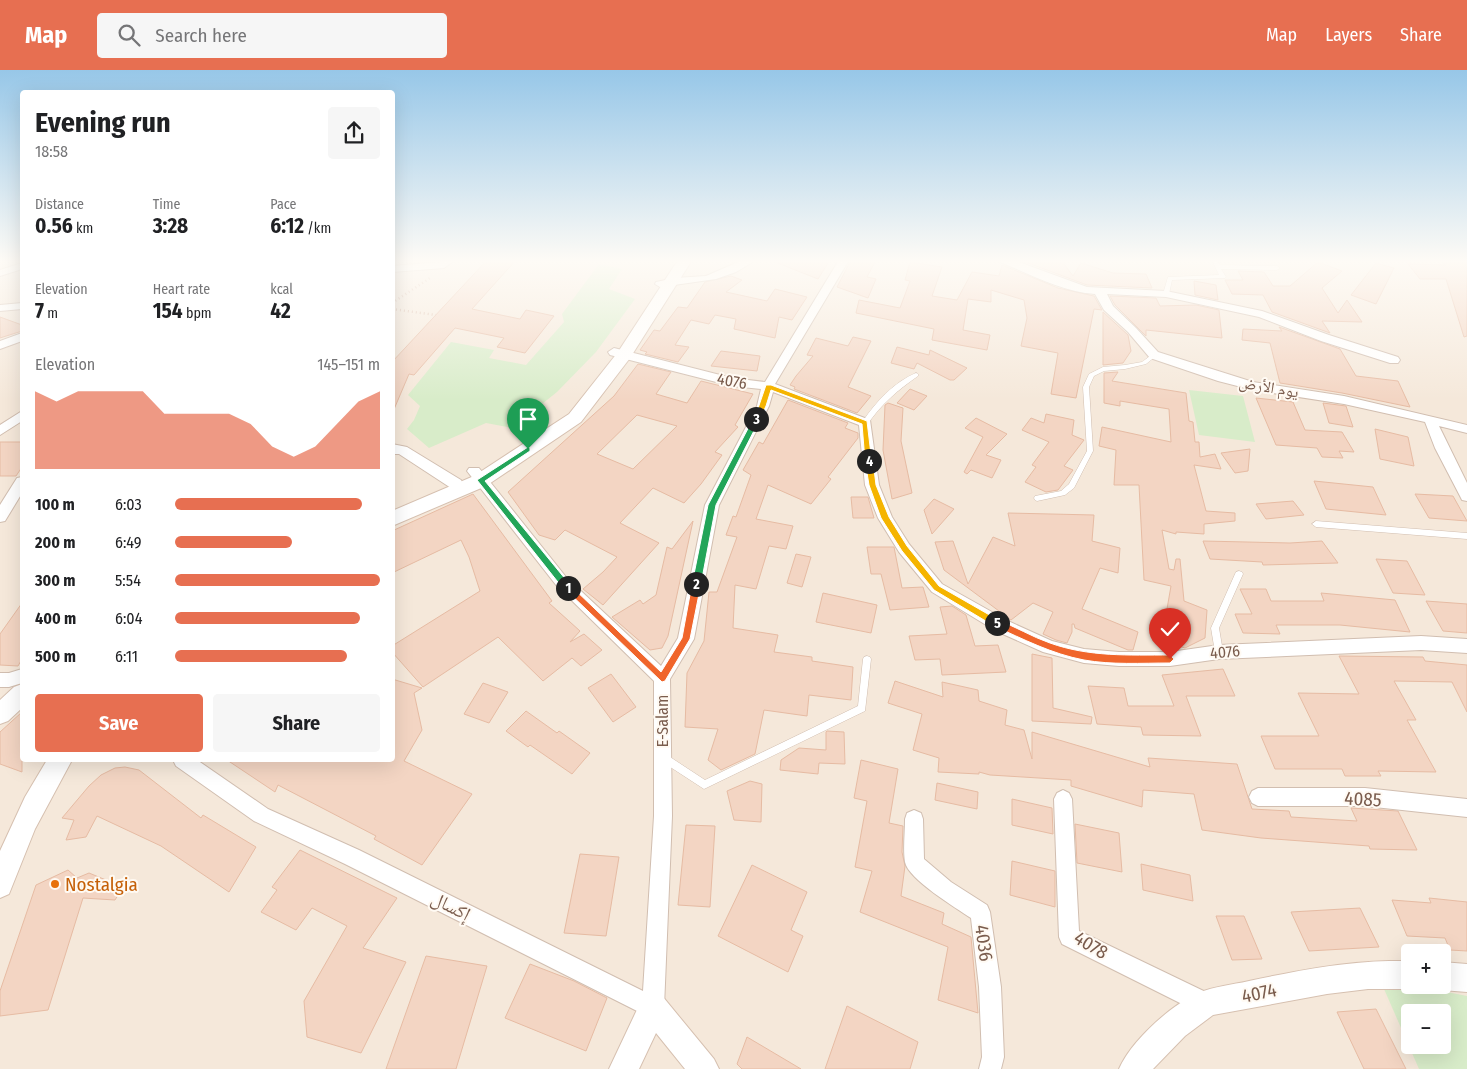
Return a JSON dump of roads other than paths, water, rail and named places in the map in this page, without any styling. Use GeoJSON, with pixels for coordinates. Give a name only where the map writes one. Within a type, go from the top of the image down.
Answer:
{"type":"FeatureCollection","features":[{"type":"Feature","properties":{"kind":"street"},"geometry":{"type":"LineString","coordinates":[[0,308],[15,307]]}},
{"type":"Feature","properties":{"kind":"street"},"geometry":{"type":"LineString","coordinates":[[395,517],[477,476],[575,418],[650,307]]}},
{"type":"Feature","properties":{"kind":"street","name":"E-Salam"},"geometry":{"type":"LineString","coordinates":[[624,1069],[653,1007],[663,816],[662,678],[686,639],[712,505],[763,406],[768,386],[816,307]]}},
{"type":"Feature","properties":{"kind":"street","name":"يوم الأرض"},"geometry":{"type":"LineString","coordinates":[[1107,307],[1132,330],[1154,355],[1222,378],[1253,386],[1344,400],[1467,429]]}},
{"type":"Feature","properties":{"kind":"street"},"geometry":{"type":"LineString","coordinates":[[1227,307],[1262,314],[1325,338],[1394,360]]}},
{"type":"Feature","properties":{"kind":"street"},"geometry":{"type":"LineString","coordinates":[[0,345],[20,338]]}},
{"type":"Feature","properties":{"kind":"street","name":"4076"},"geometry":{"type":"LineString","coordinates":[[619,354],[732,382],[768,386],[865,423],[872,485],[885,518],[904,548],[936,588],[1002,626],[1049,646],[1084,656],[1119,659],[1170,659],[1219,652],[1421,643],[1467,646]]}},
{"type":"Feature","properties":{"kind":"street"},"geometry":{"type":"LineString","coordinates":[[0,431],[20,416]]}},
{"type":"Feature","properties":{"kind":"street"},"geometry":{"type":"LineString","coordinates":[[1430,419],[1442,448],[1467,496]]}},
{"type":"Feature","properties":{"kind":"street"},"geometry":{"type":"LineString","coordinates":[[395,449],[402,450],[456,484]]}},
{"type":"Feature","properties":{"kind":"street"},"geometry":{"type":"LineString","coordinates":[[395,509],[477,476]]}},
{"type":"Feature","properties":{"kind":"street"},"geometry":{"type":"LineString","coordinates":[[477,476],[561,581],[662,678]]}},
{"type":"Feature","properties":{"kind":"street"},"geometry":{"type":"LineString","coordinates":[[0,517],[20,485]]}},
{"type":"Feature","properties":{"kind":"street"},"geometry":{"type":"LineString","coordinates":[[0,680],[9,680],[20,677]]}},
{"type":"Feature","properties":{"kind":"street"},"geometry":{"type":"LineString","coordinates":[[0,705],[20,689]]}},
{"type":"Feature","properties":{"kind":"street"},"geometry":{"type":"LineString","coordinates":[[0,714],[20,696]]}},
{"type":"Feature","properties":{"kind":"street"},"geometry":{"type":"LineString","coordinates":[[0,842],[47,762]]}},
{"type":"Feature","properties":{"kind":"street"},"geometry":{"type":"LineString","coordinates":[[0,885],[16,839],[47,779],[59,762]]}},
{"type":"Feature","properties":{"kind":"street","name":"إكسال"},"geometry":{"type":"LineString","coordinates":[[185,762],[261,814],[352,856],[653,1007],[704,1069]]}},
{"type":"Feature","properties":{"kind":"street","name":"4085"},"geometry":{"type":"LineString","coordinates":[[1258,797],[1365,797],[1467,808]]}},
{"type":"Feature","properties":{"kind":"street","name":"4078"},"geometry":{"type":"LineString","coordinates":[[1064,799],[1069,937],[1206,1004]]}},
{"type":"Feature","properties":{"kind":"street","name":"4036"},"geometry":{"type":"LineString","coordinates":[[914,819],[915,863],[944,889],[980,912],[990,987],[993,1057],[990,1069]]}},
{"type":"Feature","properties":{"kind":"street","name":"4074"},"geometry":{"type":"LineString","coordinates":[[1134,1069],[1175,1025],[1206,1004],[1312,981],[1385,974],[1401,975]]}},
{"type":"Feature","properties":{"kind":"street"},"geometry":{"type":"LineString","coordinates":[[1451,977],[1467,978]]}},
{"type":"Feature","properties":{"kind":"lane"},"geometry":{"type":"LineString","coordinates":[[1037,498],[1063,493],[1072,486],[1090,450],[1086,387],[1092,375],[1103,369],[1144,363],[1154,355]]}},
{"type":"Feature","properties":{"kind":"lane"},"geometry":{"type":"LineString","coordinates":[[865,423],[874,409],[891,391],[916,375]]}},
{"type":"Feature","properties":{"kind":"lane"},"geometry":{"type":"LineString","coordinates":[[1316,524],[1467,536]]}},
{"type":"Feature","properties":{"kind":"lane"},"geometry":{"type":"LineString","coordinates":[[1219,652],[1216,628],[1239,574]]}},
{"type":"Feature","properties":{"kind":"lane"},"geometry":{"type":"LineString","coordinates":[[663,757],[704,785],[862,708],[867,659]]}},
{"type":"Feature","properties":{"kind":"place","name":"Nostalgia"},"geometry":{"type":"Point","coordinates":[55,884]}}]}
